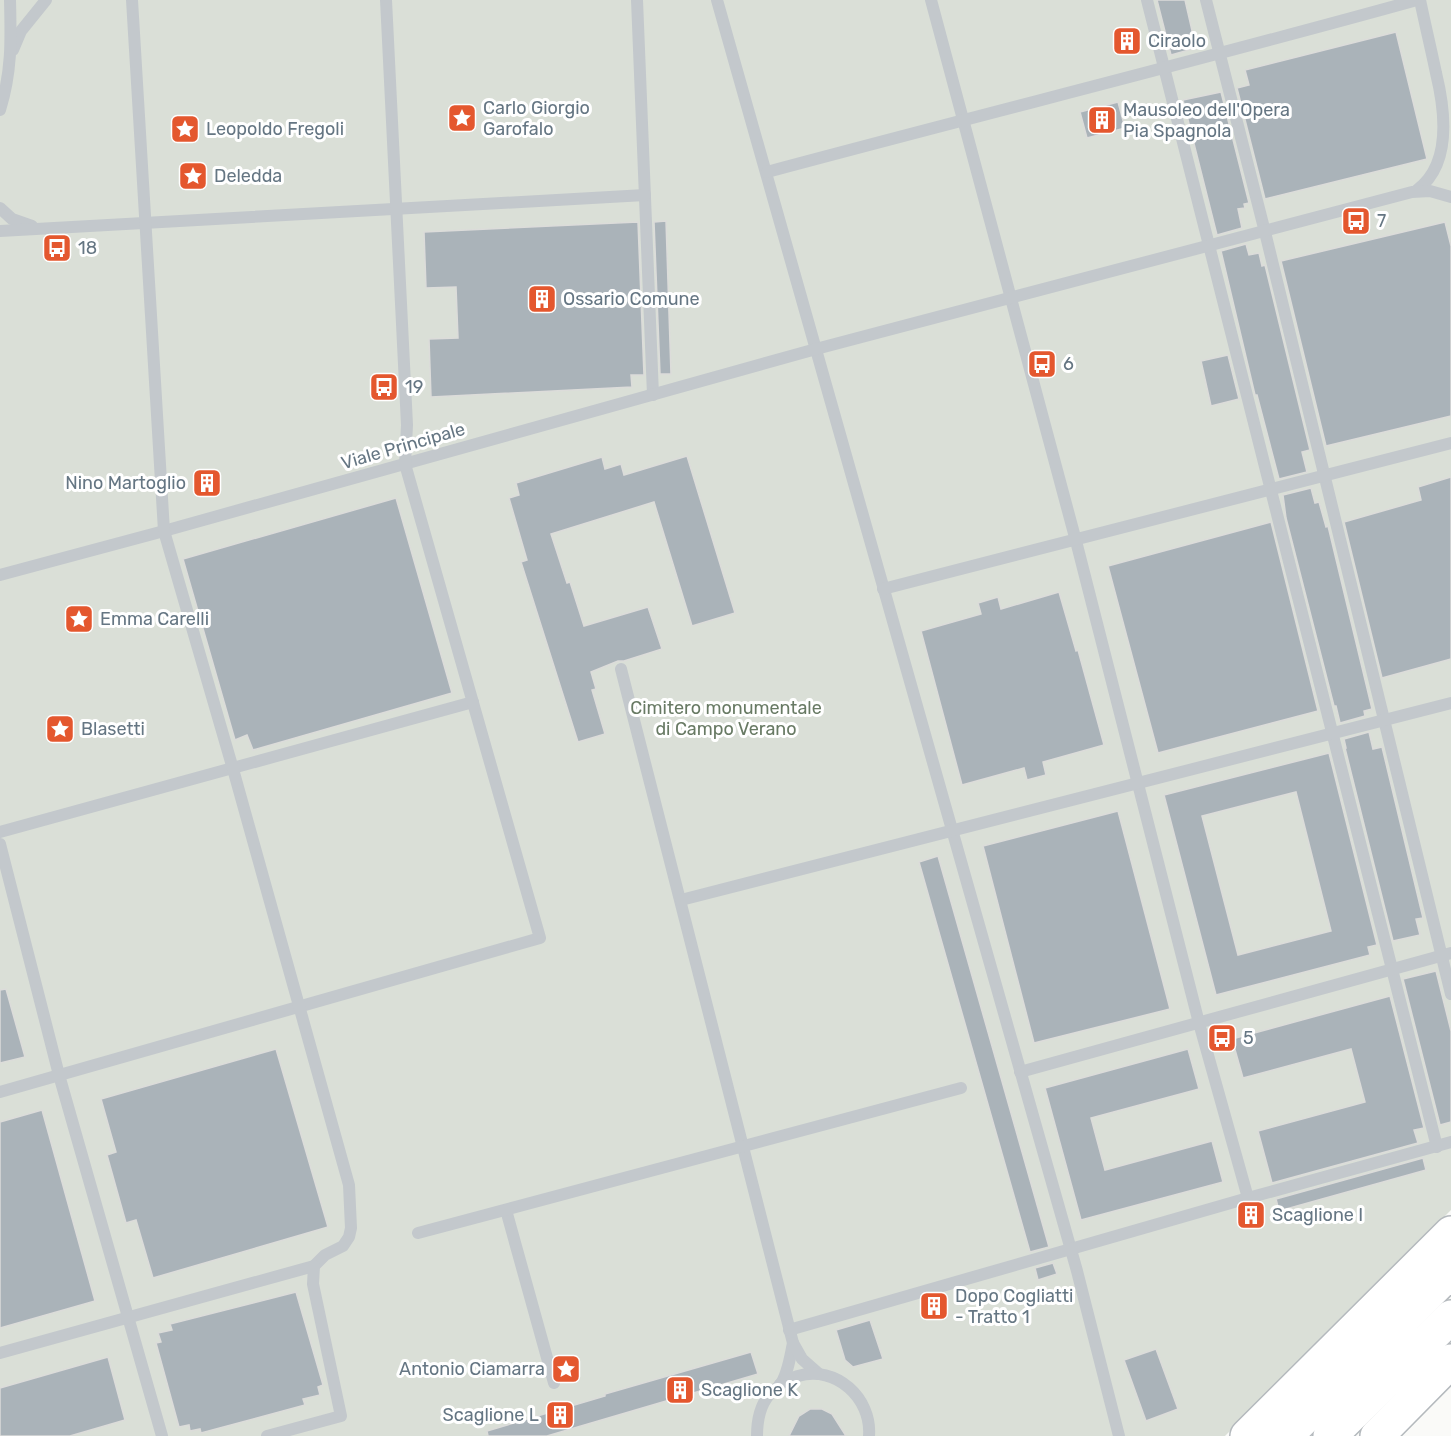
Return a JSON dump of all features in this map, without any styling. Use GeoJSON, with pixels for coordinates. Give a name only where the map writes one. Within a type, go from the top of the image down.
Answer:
{"type":"FeatureCollection","features":[{"type":"Feature","properties":{"kind":"highway"},"geometry":{"type":"LineString","coordinates":[[1247,1436],[1451,1233]]}},
{"type":"Feature","properties":{"kind":"highway"},"geometry":{"type":"LineString","coordinates":[[1286,1436],[1451,1271]]}},
{"type":"Feature","properties":{"kind":"highway"},"geometry":{"type":"LineString","coordinates":[[1330,1436],[1451,1317]]}},
{"type":"Feature","properties":{"kind":"highway"},"geometry":{"type":"LineString","coordinates":[[1377,1436],[1451,1361]]}},
{"type":"Feature","properties":{"kind":"lane"},"geometry":{"type":"LineString","coordinates":[[10,0],[12,54]]}},
{"type":"Feature","properties":{"kind":"lane"},"geometry":{"type":"LineString","coordinates":[[0,110],[12,54],[21,31],[46,0]]}},
{"type":"Feature","properties":{"kind":"lane"},"geometry":{"type":"LineString","coordinates":[[0,1353],[314,1266],[325,1255],[343,1246],[349,1237],[351,1228],[349,1185],[164,531],[132,0]]}},
{"type":"Feature","properties":{"kind":"lane"},"geometry":{"type":"LineString","coordinates":[[0,1092],[540,938],[405,464],[407,425],[386,0]]}},
{"type":"Feature","properties":{"kind":"lane"},"geometry":{"type":"LineString","coordinates":[[637,0],[653,395]]}},
{"type":"Feature","properties":{"kind":"lane"},"geometry":{"type":"LineString","coordinates":[[717,0],[1070,1248],[1119,1436]]}},
{"type":"Feature","properties":{"kind":"lane"},"geometry":{"type":"LineString","coordinates":[[931,0],[1076,541],[1199,1023],[1248,1198]]}},
{"type":"Feature","properties":{"kind":"lane"},"geometry":{"type":"LineString","coordinates":[[1147,0],[1437,1147]]}},
{"type":"Feature","properties":{"kind":"lane"},"geometry":{"type":"LineString","coordinates":[[1206,0],[1265,232],[1383,720],[1446,954],[1451,994]]}},
{"type":"Feature","properties":{"kind":"lane"},"geometry":{"type":"LineString","coordinates":[[766,172],[1220,55],[1418,0],[1450,128],[1447,160],[1440,182],[1451,196]]}},
{"type":"Feature","properties":{"kind":"lane"},"geometry":{"type":"LineString","coordinates":[[1412,192],[1428,184],[1447,160]]}},
{"type":"Feature","properties":{"kind":"lane"},"geometry":{"type":"LineString","coordinates":[[1412,192],[1430,191],[1451,196]]}},
{"type":"Feature","properties":{"kind":"lane","name":"Viale Principale"},"geometry":{"type":"LineString","coordinates":[[0,575],[816,349],[1412,192]]}},
{"type":"Feature","properties":{"kind":"lane"},"geometry":{"type":"LineString","coordinates":[[0,231],[645,195]]}},
{"type":"Feature","properties":{"kind":"lane"},"geometry":{"type":"LineString","coordinates":[[0,208],[12,219],[38,229]]}},
{"type":"Feature","properties":{"kind":"lane"},"geometry":{"type":"LineString","coordinates":[[883,590],[1451,443]]}},
{"type":"Feature","properties":{"kind":"lane"},"geometry":{"type":"LineString","coordinates":[[621,669],[789,1330],[802,1359],[819,1374]]}},
{"type":"Feature","properties":{"kind":"lane"},"geometry":{"type":"LineString","coordinates":[[0,832],[473,702]]}},
{"type":"Feature","properties":{"kind":"lane"},"geometry":{"type":"LineString","coordinates":[[681,900],[951,830],[1138,785],[1332,732],[1451,703]]}},
{"type":"Feature","properties":{"kind":"lane"},"geometry":{"type":"LineString","coordinates":[[0,844],[59,1075],[162,1436]]}},
{"type":"Feature","properties":{"kind":"lane"},"geometry":{"type":"LineString","coordinates":[[1020,1072],[1446,954]]}},
{"type":"Feature","properties":{"kind":"lane"},"geometry":{"type":"LineString","coordinates":[[418,1233],[960,1088]]}},
{"type":"Feature","properties":{"kind":"lane"},"geometry":{"type":"LineString","coordinates":[[789,1330],[1070,1248],[1451,1142]]}},
{"type":"Feature","properties":{"kind":"lane"},"geometry":{"type":"LineString","coordinates":[[506,1210],[554,1383]]}},
{"type":"Feature","properties":{"kind":"lane"},"geometry":{"type":"LineString","coordinates":[[267,1436],[340,1416],[314,1284],[314,1266]]}},
{"type":"Feature","properties":{"kind":"lane"},"geometry":{"type":"LineString","coordinates":[[780,1384],[789,1362],[793,1343]]}},
{"type":"Feature","properties":{"kind":"lane"},"geometry":{"type":"LineString","coordinates":[[757,1436],[760,1410],[769,1395],[780,1384],[799,1376],[819,1374],[845,1384],[856,1394],[864,1406],[868,1419],[869,1436]]}},
{"type":"Feature","properties":{"kind":"green space","name":"Cimitero monumentale di Campo Verano"},"geometry":{"type":"Polygon","coordinates":[[[0,0],[1451,0],[1451,1210],[1225,1436],[0,1436],[0,0]]]}},
{"type":"Feature","properties":{"kind":"building"},"geometry":{"type":"Polygon","coordinates":[[[1157,0],[1185,0],[1196,48],[1171,55],[1157,0]]]}},
{"type":"Feature","properties":{"kind":"building"},"geometry":{"type":"Polygon","coordinates":[[[1396,32],[1427,159],[1265,199],[1237,88],[1249,85],[1245,70],[1396,32]]]}},
{"type":"Feature","properties":{"kind":"building"},"geometry":{"type":"Polygon","coordinates":[[[1221,92],[1249,203],[1244,204],[1245,208],[1238,209],[1242,228],[1217,235],[1183,100],[1221,92]]]}},
{"type":"Feature","properties":{"kind":"building","name":"Mausoleo dell'Opera Pia Spagnola"},"geometry":{"type":"Polygon","coordinates":[[[1118,102],[1125,128],[1087,138],[1080,112],[1118,102]]]}},
{"type":"Feature","properties":{"kind":"building"},"geometry":{"type":"Polygon","coordinates":[[[666,221],[671,374],[660,374],[654,222],[666,221]]]}},
{"type":"Feature","properties":{"kind":"building","name":"Ossario Comune"},"geometry":{"type":"Polygon","coordinates":[[[638,222],[644,375],[631,375],[632,387],[431,397],[429,339],[458,338],[456,287],[426,288],[424,232],[638,222]]]}},
{"type":"Feature","properties":{"kind":"building"},"geometry":{"type":"Polygon","coordinates":[[[1445,222],[1451,246],[1451,416],[1326,446],[1281,261],[1445,222]]]}},
{"type":"Feature","properties":{"kind":"building"},"geometry":{"type":"Polygon","coordinates":[[[1246,244],[1249,255],[1259,253],[1262,266],[1265,265],[1310,450],[1302,452],[1307,472],[1279,479],[1257,395],[1255,395],[1221,251],[1246,244]]]}},
{"type":"Feature","properties":{"kind":"building"},"geometry":{"type":"Polygon","coordinates":[[[1228,355],[1239,399],[1211,406],[1201,361],[1228,355]]]}},
{"type":"Feature","properties":{"kind":"building"},"geometry":{"type":"Polygon","coordinates":[[[687,456],[735,613],[692,626],[654,502],[551,534],[584,626],[648,607],[662,649],[618,661],[591,672],[596,689],[592,690],[605,734],[578,742],[521,562],[527,560],[509,498],[519,495],[516,483],[602,457],[605,469],[621,464],[624,475],[687,456]]]}},
{"type":"Feature","properties":{"kind":"building"},"geometry":{"type":"Polygon","coordinates":[[[1451,477],[1451,659],[1382,678],[1344,522],[1421,500],[1418,487],[1451,477]]]}},
{"type":"Feature","properties":{"kind":"building"},"geometry":{"type":"Polygon","coordinates":[[[1311,488],[1315,503],[1319,502],[1326,527],[1328,526],[1372,709],[1364,711],[1365,716],[1340,723],[1286,518],[1283,495],[1311,488]]]}},
{"type":"Feature","properties":{"kind":"building"},"geometry":{"type":"Polygon","coordinates":[[[396,498],[452,693],[253,750],[247,735],[235,740],[183,559],[396,498]]]}},
{"type":"Feature","properties":{"kind":"building"},"geometry":{"type":"Polygon","coordinates":[[[1271,522],[1318,711],[1158,753],[1108,566],[1271,522]]]}},
{"type":"Feature","properties":{"kind":"building"},"geometry":{"type":"Polygon","coordinates":[[[1059,592],[1076,651],[1078,650],[1104,745],[1043,762],[1046,775],[1027,780],[1024,768],[962,785],[921,631],[981,614],[978,603],[998,597],[1001,609],[1059,592]]]}},
{"type":"Feature","properties":{"kind":"building"},"geometry":{"type":"Polygon","coordinates":[[[1369,732],[1373,749],[1382,747],[1423,918],[1416,919],[1420,935],[1393,941],[1345,748],[1344,739],[1369,732]]]}},
{"type":"Feature","properties":{"kind":"building"},"geometry":{"type":"Polygon","coordinates":[[[1329,753],[1377,945],[1368,947],[1370,955],[1216,995],[1164,795],[1329,753]],[[1296,792],[1202,816],[1238,955],[1331,931],[1296,792]]]}},
{"type":"Feature","properties":{"kind":"building"},"geometry":{"type":"Polygon","coordinates":[[[1118,811],[1170,1009],[1034,1043],[983,846],[1118,811]]]}},
{"type":"Feature","properties":{"kind":"building"},"geometry":{"type":"Polygon","coordinates":[[[938,856],[1049,1247],[1030,1252],[919,862],[938,856]]]}},
{"type":"Feature","properties":{"kind":"building"},"geometry":{"type":"Polygon","coordinates":[[[1436,971],[1451,1031],[1451,1122],[1440,1125],[1403,979],[1436,971]]]}},
{"type":"Feature","properties":{"kind":"building"},"geometry":{"type":"Polygon","coordinates":[[[6,989],[25,1057],[0,1063],[0,990],[6,989]]]}},
{"type":"Feature","properties":{"kind":"building"},"geometry":{"type":"Polygon","coordinates":[[[1390,996],[1424,1128],[1414,1130],[1418,1143],[1272,1183],[1258,1131],[1365,1102],[1351,1049],[1243,1078],[1232,1039],[1390,996]]]}},
{"type":"Feature","properties":{"kind":"building"},"geometry":{"type":"Polygon","coordinates":[[[276,1049],[328,1227],[153,1278],[136,1220],[126,1223],[107,1155],[116,1152],[101,1099],[276,1049]]]}},
{"type":"Feature","properties":{"kind":"building"},"geometry":{"type":"Polygon","coordinates":[[[1188,1049],[1199,1089],[1091,1118],[1105,1170],[1212,1141],[1223,1182],[1081,1220],[1045,1088],[1188,1049]]]}},
{"type":"Feature","properties":{"kind":"building"},"geometry":{"type":"Polygon","coordinates":[[[42,1110],[95,1301],[0,1328],[0,1122],[42,1110]]]}},
{"type":"Feature","properties":{"kind":"building"},"geometry":{"type":"Polygon","coordinates":[[[1423,1158],[1426,1170],[1279,1211],[1276,1199],[1423,1158]]]}},
{"type":"Feature","properties":{"kind":"building"},"geometry":{"type":"Polygon","coordinates":[[[1053,1263],[1057,1274],[1038,1280],[1035,1268],[1053,1263]]]}},
{"type":"Feature","properties":{"kind":"building"},"geometry":{"type":"Polygon","coordinates":[[[296,1292],[323,1385],[318,1387],[320,1395],[303,1399],[305,1405],[201,1433],[200,1429],[190,1431],[189,1425],[179,1427],[156,1343],[161,1342],[158,1333],[172,1330],[170,1324],[296,1292]]]}},
{"type":"Feature","properties":{"kind":"building"},"geometry":{"type":"Polygon","coordinates":[[[870,1320],[883,1359],[853,1367],[845,1360],[836,1330],[870,1320]]]}},
{"type":"Feature","properties":{"kind":"building"},"geometry":{"type":"Polygon","coordinates":[[[1156,1349],[1178,1409],[1146,1421],[1124,1360],[1156,1349]]]}},
{"type":"Feature","properties":{"kind":"building"},"geometry":{"type":"Polygon","coordinates":[[[751,1352],[758,1374],[547,1436],[488,1436],[487,1431],[751,1352]]]}},
{"type":"Feature","properties":{"kind":"building"},"geometry":{"type":"Polygon","coordinates":[[[108,1357],[125,1420],[70,1436],[0,1436],[0,1388],[108,1357]]]}},
{"type":"Feature","properties":{"kind":"building"},"geometry":{"type":"Polygon","coordinates":[[[810,1409],[822,1409],[832,1414],[846,1436],[789,1436],[799,1416],[810,1409]]]}},
{"type":"Feature","properties":{"kind":"place","name":"Ciraolo"},"geometry":{"type":"Point","coordinates":[1127,41]}},
{"type":"Feature","properties":{"kind":"place","name":"Carlo Giorgio Garofalo"},"geometry":{"type":"Point","coordinates":[462,118]}},
{"type":"Feature","properties":{"kind":"place","name":"Mausoleo dell'Opera Pia Spagnola"},"geometry":{"type":"Point","coordinates":[1102,120]}},
{"type":"Feature","properties":{"kind":"place","name":"Leopoldo Fregoli"},"geometry":{"type":"Point","coordinates":[185,129]}},
{"type":"Feature","properties":{"kind":"place","name":"Deledda"},"geometry":{"type":"Point","coordinates":[193,176]}},
{"type":"Feature","properties":{"kind":"place","name":"7"},"geometry":{"type":"Point","coordinates":[1356,221]}},
{"type":"Feature","properties":{"kind":"place","name":"18"},"geometry":{"type":"Point","coordinates":[57,248]}},
{"type":"Feature","properties":{"kind":"place","name":"Ossario Comune"},"geometry":{"type":"Point","coordinates":[542,299]}},
{"type":"Feature","properties":{"kind":"place","name":"6"},"geometry":{"type":"Point","coordinates":[1042,364]}},
{"type":"Feature","properties":{"kind":"place","name":"19"},"geometry":{"type":"Point","coordinates":[384,387]}},
{"type":"Feature","properties":{"kind":"place","name":"Nino Martoglio"},"geometry":{"type":"Point","coordinates":[207,483]}},
{"type":"Feature","properties":{"kind":"place","name":"Emma Carelli"},"geometry":{"type":"Point","coordinates":[79,619]}},
{"type":"Feature","properties":{"kind":"place","name":"Blasetti"},"geometry":{"type":"Point","coordinates":[60,729]}},
{"type":"Feature","properties":{"kind":"place","name":"5"},"geometry":{"type":"Point","coordinates":[1222,1038]}},
{"type":"Feature","properties":{"kind":"place","name":"Scaglione I"},"geometry":{"type":"Point","coordinates":[1251,1215]}},
{"type":"Feature","properties":{"kind":"place","name":"Dopo Cogliatti - Tratto 1"},"geometry":{"type":"Point","coordinates":[934,1306]}},
{"type":"Feature","properties":{"kind":"place","name":"Antonio Ciamarra"},"geometry":{"type":"Point","coordinates":[566,1369]}},
{"type":"Feature","properties":{"kind":"place","name":"Scaglione K"},"geometry":{"type":"Point","coordinates":[680,1390]}},
{"type":"Feature","properties":{"kind":"place","name":"Scaglione L"},"geometry":{"type":"Point","coordinates":[560,1415]}}]}
